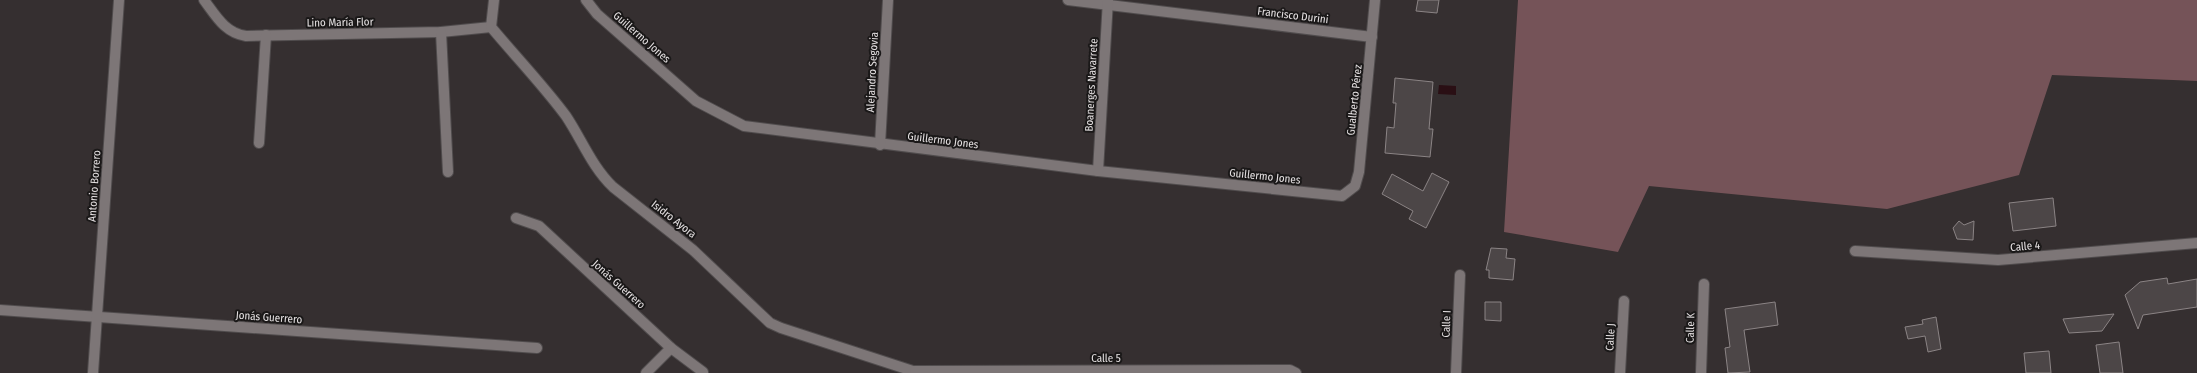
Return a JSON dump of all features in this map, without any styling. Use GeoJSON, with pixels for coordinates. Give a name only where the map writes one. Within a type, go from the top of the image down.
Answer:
{"type":"FeatureCollection","features":[{"type":"Feature","properties":{"kind":"street","name":"Antonio Borrero"},"geometry":{"type":"LineString","coordinates":[[93,373],[119,0]]}},
{"type":"Feature","properties":{"kind":"street","name":"Lino María Flor"},"geometry":{"type":"LineString","coordinates":[[204,0],[220,22],[230,30],[246,36],[441,32],[491,27]]}},
{"type":"Feature","properties":{"kind":"street"},"geometry":{"type":"LineString","coordinates":[[491,27],[494,0]]}},
{"type":"Feature","properties":{"kind":"street","name":"Guillermo Jones"},"geometry":{"type":"LineString","coordinates":[[586,0],[597,14],[696,101],[719,115],[744,126],[880,145],[1098,171],[1342,196]]}},
{"type":"Feature","properties":{"kind":"street","name":"Alejandro Segovia"},"geometry":{"type":"LineString","coordinates":[[880,145],[888,0]]}},
{"type":"Feature","properties":{"kind":"street","name":"Francisco Durini"},"geometry":{"type":"LineString","coordinates":[[1068,0],[1108,2],[1372,37]]}},
{"type":"Feature","properties":{"kind":"street","name":"Gualberto Pérez"},"geometry":{"type":"LineString","coordinates":[[1342,196],[1355,186],[1359,172],[1375,0]]}},
{"type":"Feature","properties":{"kind":"street","name":"Boanerges Navarrete"},"geometry":{"type":"LineString","coordinates":[[1098,171],[1108,2]]}},
{"type":"Feature","properties":{"kind":"street","name":"Isidro Ayora"},"geometry":{"type":"LineString","coordinates":[[491,27],[560,108],[601,176],[693,250],[770,323],[781,328],[917,372]]}},
{"type":"Feature","properties":{"kind":"street"},"geometry":{"type":"LineString","coordinates":[[441,32],[448,172]]}},
{"type":"Feature","properties":{"kind":"street"},"geometry":{"type":"LineString","coordinates":[[259,143],[266,35]]}},
{"type":"Feature","properties":{"kind":"street","name":"Jonás Guerrero"},"geometry":{"type":"LineString","coordinates":[[516,218],[539,226],[672,348],[703,372]]}},
{"type":"Feature","properties":{"kind":"street","name":"Calle 4"},"geometry":{"type":"LineString","coordinates":[[1855,251],[1998,260],[2197,243]]}},
{"type":"Feature","properties":{"kind":"street","name":"Calle I"},"geometry":{"type":"LineString","coordinates":[[1456,373],[1460,275]]}},
{"type":"Feature","properties":{"kind":"street","name":"Calle K"},"geometry":{"type":"LineString","coordinates":[[1701,373],[1704,284]]}},
{"type":"Feature","properties":{"kind":"street","name":"Calle J"},"geometry":{"type":"LineString","coordinates":[[1620,373],[1624,301]]}},
{"type":"Feature","properties":{"kind":"street","name":"Jonás Guerrero"},"geometry":{"type":"LineString","coordinates":[[0,310],[537,348]]}},
{"type":"Feature","properties":{"kind":"street"},"geometry":{"type":"LineString","coordinates":[[646,373],[672,348]]}},
{"type":"Feature","properties":{"kind":"street","name":"Calle 5"},"geometry":{"type":"LineString","coordinates":[[917,372],[1290,370],[1296,373]]}},
{"type":"Feature","properties":{"kind":"shaded area"},"geometry":{"type":"Polygon","coordinates":[[[1518,0],[2197,0],[2197,81],[2052,75],[2019,175],[1887,209],[1649,186],[1618,252],[1504,232],[1518,0]]]}},
{"type":"Feature","properties":{"kind":"shaded area"},"geometry":{"type":"Polygon","coordinates":[[[1439,85],[1456,86],[1456,95],[1438,94],[1439,85]]]}},
{"type":"Feature","properties":{"kind":"building"},"geometry":{"type":"Polygon","coordinates":[[[1418,0],[1439,0],[1437,13],[1416,11],[1418,0]]]}},
{"type":"Feature","properties":{"kind":"building"},"geometry":{"type":"Polygon","coordinates":[[[1395,78],[1433,82],[1429,129],[1433,129],[1430,157],[1385,153],[1387,127],[1394,128],[1396,103],[1393,103],[1395,78]]]}},
{"type":"Feature","properties":{"kind":"building"},"geometry":{"type":"Polygon","coordinates":[[[1432,173],[1449,182],[1426,228],[1409,219],[1413,211],[1382,194],[1392,174],[1423,191],[1432,173]]]}},
{"type":"Feature","properties":{"kind":"building"},"geometry":{"type":"Polygon","coordinates":[[[2053,198],[2056,226],[2013,231],[2009,203],[2053,198]]]}},
{"type":"Feature","properties":{"kind":"building"},"geometry":{"type":"Polygon","coordinates":[[[1959,221],[1964,225],[1974,221],[1973,240],[1957,239],[1953,228],[1959,221]]]}},
{"type":"Feature","properties":{"kind":"building"},"geometry":{"type":"Polygon","coordinates":[[[1491,248],[1507,249],[1506,258],[1515,259],[1513,280],[1489,278],[1489,270],[1486,270],[1491,248]]]}},
{"type":"Feature","properties":{"kind":"building"},"geometry":{"type":"Polygon","coordinates":[[[2167,278],[2168,284],[2197,279],[2197,307],[2143,315],[2138,329],[2125,295],[2140,282],[2167,278]]]}},
{"type":"Feature","properties":{"kind":"building"},"geometry":{"type":"Polygon","coordinates":[[[1485,302],[1501,302],[1501,321],[1485,320],[1485,302]]]}},
{"type":"Feature","properties":{"kind":"building"},"geometry":{"type":"Polygon","coordinates":[[[1775,302],[1778,325],[1744,330],[1750,372],[1728,373],[1725,348],[1730,347],[1725,309],[1775,302]]]}},
{"type":"Feature","properties":{"kind":"building"},"geometry":{"type":"Polygon","coordinates":[[[2114,314],[2102,331],[2069,333],[2063,319],[2114,314]]]}},
{"type":"Feature","properties":{"kind":"building"},"geometry":{"type":"Polygon","coordinates":[[[1936,317],[1941,349],[1928,352],[1925,336],[1908,339],[1905,327],[1923,324],[1922,320],[1936,317]]]}},
{"type":"Feature","properties":{"kind":"building"},"geometry":{"type":"Polygon","coordinates":[[[2119,342],[2123,373],[2100,373],[2096,345],[2119,342]]]}},
{"type":"Feature","properties":{"kind":"building"},"geometry":{"type":"Polygon","coordinates":[[[2049,351],[2051,373],[2026,373],[2024,353],[2049,351]]]}}]}
